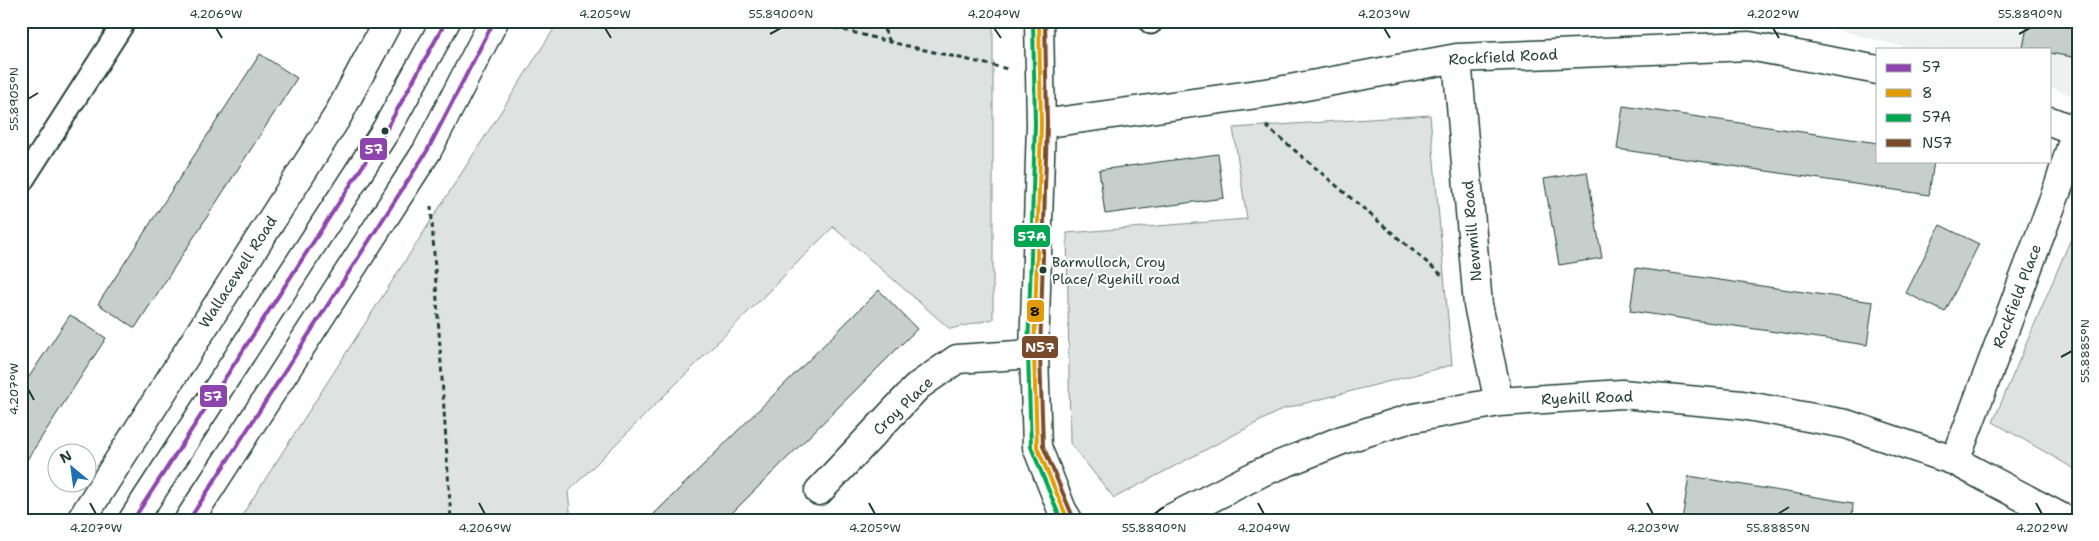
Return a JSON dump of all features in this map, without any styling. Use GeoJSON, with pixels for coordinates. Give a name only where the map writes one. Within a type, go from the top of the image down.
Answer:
{"type":"FeatureCollection","features":[{"type":"Feature","properties":{"kind":"street","name":"Wallacewell Road"},"geometry":{"type":"LineString","coordinates":[[80,520],[337,117],[388,21]]}},
{"type":"Feature","properties":{"kind":"street"},"geometry":{"type":"LineString","coordinates":[[133,520],[386,130],[446,21]]}},
{"type":"Feature","properties":{"kind":"street"},"geometry":{"type":"LineString","coordinates":[[190,520],[427,151],[494,21]]}},
{"type":"Feature","properties":{"kind":"street"},"geometry":{"type":"LineString","coordinates":[[1039,21],[1042,76],[1034,354],[1037,447],[1062,510],[1068,520]]}},
{"type":"Feature","properties":{"kind":"street","name":"Rockfield Road"},"geometry":{"type":"LineString","coordinates":[[1041,124],[1232,97],[1457,58],[1749,46],[1876,70]]}},
{"type":"Feature","properties":{"kind":"street","name":"Newmill Road"},"geometry":{"type":"LineString","coordinates":[[1457,58],[1478,305],[1499,402]]}},
{"type":"Feature","properties":{"kind":"street"},"geometry":{"type":"LineString","coordinates":[[2052,122],[2077,132]]}},
{"type":"Feature","properties":{"kind":"street","name":"Rockfield Place"},"geometry":{"type":"LineString","coordinates":[[1955,461],[2059,185],[2077,132]]}},
{"type":"Feature","properties":{"kind":"street","name":"Croy Place"},"geometry":{"type":"LineString","coordinates":[[819,491],[918,386],[957,360],[1034,354]]}},
{"type":"Feature","properties":{"kind":"street","name":"Ryehill Road"},"geometry":{"type":"LineString","coordinates":[[1168,520],[1262,472],[1342,440],[1408,419],[1499,402],[1622,394],[1742,405],[1846,424],[1955,461],[2021,510],[2066,520]]}},
{"type":"Feature","properties":{"kind":"lane"},"geometry":{"type":"LineString","coordinates":[[21,183],[125,21]]}},
{"type":"Feature","properties":{"kind":"path"},"geometry":{"type":"LineString","coordinates":[[809,21],[890,42],[1042,76]]}},
{"type":"Feature","properties":{"kind":"path"},"geometry":{"type":"LineString","coordinates":[[880,21],[890,42]]}},
{"type":"Feature","properties":{"kind":"path"},"geometry":{"type":"LineString","coordinates":[[1232,97],[1478,305]]}},
{"type":"Feature","properties":{"kind":"path"},"geometry":{"type":"LineString","coordinates":[[430,200],[451,520]]}},
{"type":"Feature","properties":{"kind":"shaded area"},"geometry":{"type":"Polygon","coordinates":[[[559,21],[993,21],[993,319],[950,329],[833,227],[568,492],[571,520],[239,520],[559,21]]]}},
{"type":"Feature","properties":{"kind":"shaded area"},"geometry":{"type":"Polygon","coordinates":[[[1803,21],[2078,21],[2078,98],[2052,88],[2052,48],[1908,48],[1803,21]]]}},
{"type":"Feature","properties":{"kind":"shaded area"},"geometry":{"type":"Polygon","coordinates":[[[1430,115],[1452,365],[1283,409],[1114,498],[1070,443],[1067,233],[1247,219],[1233,128],[1430,115]]]}},
{"type":"Feature","properties":{"kind":"shaded area"},"geometry":{"type":"Polygon","coordinates":[[[2078,222],[2078,471],[1993,422],[2078,222]]]}},
{"type":"Feature","properties":{"kind":"building"},"geometry":{"type":"Polygon","coordinates":[[[2028,21],[2078,21],[2078,58],[2052,53],[2052,48],[2023,48],[2028,21]]]}},
{"type":"Feature","properties":{"kind":"building"},"geometry":{"type":"Polygon","coordinates":[[[260,54],[297,78],[135,328],[98,304],[260,54]]]}},
{"type":"Feature","properties":{"kind":"building"},"geometry":{"type":"Polygon","coordinates":[[[1623,106],[1876,143],[1876,162],[1934,162],[1929,195],[1617,149],[1623,106]]]}},
{"type":"Feature","properties":{"kind":"building"},"geometry":{"type":"Polygon","coordinates":[[[1218,154],[1224,198],[1105,214],[1099,170],[1218,154]]]}},
{"type":"Feature","properties":{"kind":"building"},"geometry":{"type":"Polygon","coordinates":[[[1587,172],[1602,258],[1559,265],[1544,179],[1587,172]]]}},
{"type":"Feature","properties":{"kind":"building"},"geometry":{"type":"Polygon","coordinates":[[[1940,225],[1979,244],[1945,312],[1906,293],[1940,225]]]}},
{"type":"Feature","properties":{"kind":"building"},"geometry":{"type":"Polygon","coordinates":[[[1636,268],[1873,302],[1867,345],[1630,311],[1636,268]]]}},
{"type":"Feature","properties":{"kind":"building"},"geometry":{"type":"Polygon","coordinates":[[[879,290],[917,329],[725,520],[648,520],[879,290]]]}},
{"type":"Feature","properties":{"kind":"building"},"geometry":{"type":"Polygon","coordinates":[[[70,315],[106,338],[21,469],[21,389],[70,315]]]}},
{"type":"Feature","properties":{"kind":"building"},"geometry":{"type":"Polygon","coordinates":[[[1689,476],[1853,503],[1852,520],[1682,520],[1689,476]]]}},
{"type":"Feature","properties":{"kind":"transit line","name":"57"},"geometry":{"type":"LineString","coordinates":[[133,520],[386,130],[446,21]]}},
{"type":"Feature","properties":{"kind":"transit line","name":"57"},"geometry":{"type":"LineString","coordinates":[[189,520],[427,151],[494,21]]}},
{"type":"Feature","properties":{"kind":"transit line","name":"57A"},"geometry":{"type":"LineString","coordinates":[[1033,21],[1035,124],[1028,354],[1031,447],[1061,520]]}},
{"type":"Feature","properties":{"kind":"transit line","name":"8"},"geometry":{"type":"LineString","coordinates":[[1039,21],[1041,124],[1034,354],[1037,447],[1068,520]]}},
{"type":"Feature","properties":{"kind":"transit line","name":"N57"},"geometry":{"type":"LineString","coordinates":[[1045,21],[1047,124],[1040,354],[1043,446],[1073,517]]}},
{"type":"Feature","properties":{"kind":"place","name":"Barmulloch, Croy Place/ Ryehill road"},"geometry":{"type":"Point","coordinates":[1043,270]}}]}
